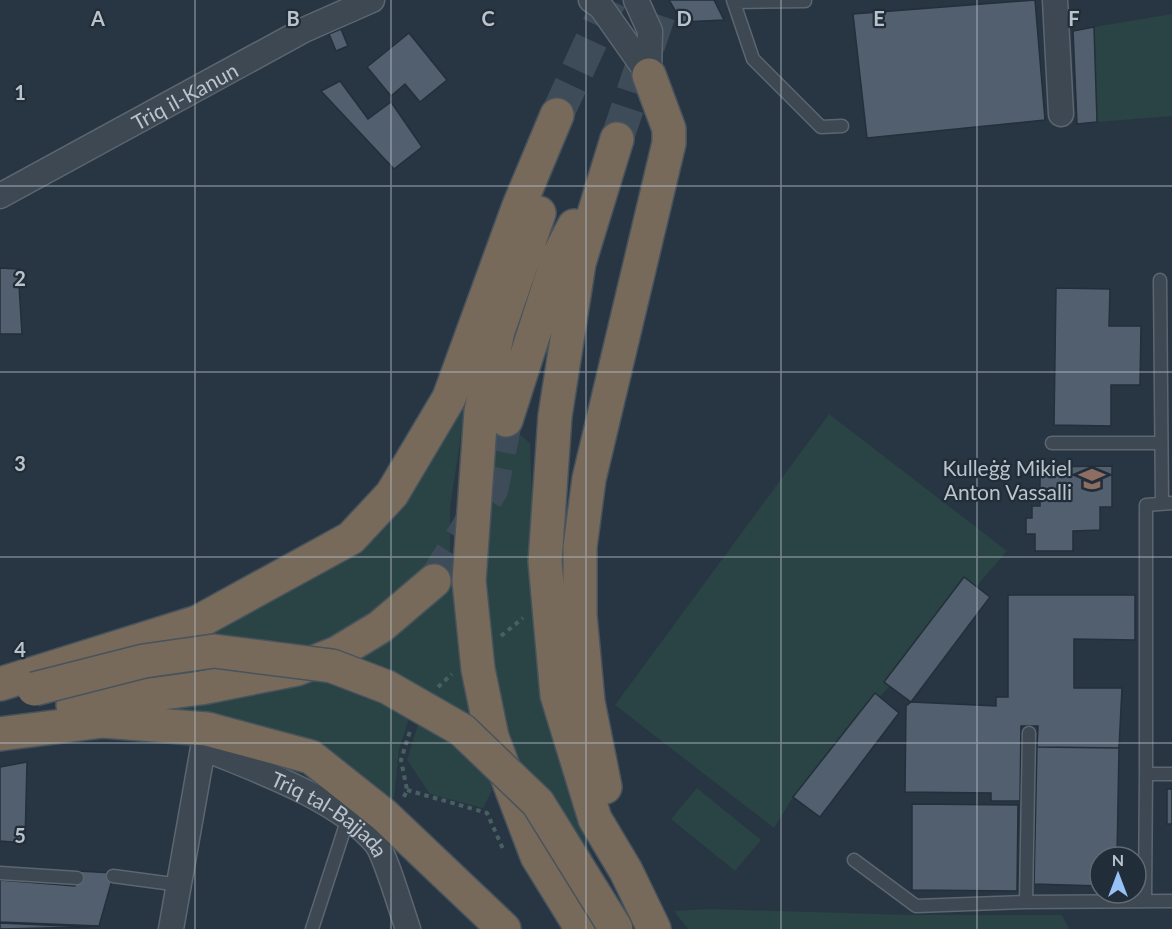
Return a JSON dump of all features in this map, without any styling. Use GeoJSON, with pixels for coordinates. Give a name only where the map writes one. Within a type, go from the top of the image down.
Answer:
{"type":"FeatureCollection","features":[{"type":"Feature","properties":{"kind":"highway"},"geometry":{"type":"LineString","coordinates":[[626,871],[588,702],[580,615],[580,547],[589,479],[669,143],[669,129],[649,75]]}},
{"type":"Feature","properties":{"kind":"highway"},"geometry":{"type":"LineString","coordinates":[[0,684],[198,622],[351,538],[392,494],[449,398],[519,206],[557,115],[536,226],[498,331],[481,411],[470,581],[478,669],[492,737],[537,856],[582,929]]}},
{"type":"Feature","properties":{"kind":"highway"},"geometry":{"type":"LineString","coordinates":[[506,420],[560,255],[617,139],[579,263],[555,416],[545,562],[557,695],[595,819],[626,871],[654,929]]}},
{"type":"Feature","properties":{"kind":"highway"},"geometry":{"type":"LineString","coordinates":[[0,720],[26,712],[201,687],[297,669],[337,653],[380,627],[434,581]]}},
{"type":"Feature","properties":{"kind":"highway"},"geometry":{"type":"LineString","coordinates":[[0,696],[144,661],[214,651],[332,666],[387,687],[462,730],[538,803],[616,929]]}},
{"type":"Feature","properties":{"kind":"highway"},"geometry":{"type":"LineString","coordinates":[[0,734],[103,721],[195,728],[311,758],[384,815],[504,929]]}},
{"type":"Feature","properties":{"kind":"highway"},"geometry":{"type":"LineString","coordinates":[[0,747],[90,734],[203,748]]}},
{"type":"Feature","properties":{"kind":"street","name":"Triq il-Kanun"},"geometry":{"type":"LineString","coordinates":[[0,196],[304,30],[372,0]]}},
{"type":"Feature","properties":{"kind":"street"},"geometry":{"type":"LineString","coordinates":[[591,0],[601,7],[649,75]]}},
{"type":"Feature","properties":{"kind":"street"},"geometry":{"type":"LineString","coordinates":[[636,0],[650,31],[649,75]]}},
{"type":"Feature","properties":{"kind":"street"},"geometry":{"type":"LineString","coordinates":[[1055,0],[1061,114]]}},
{"type":"Feature","properties":{"kind":"street"},"geometry":{"type":"LineString","coordinates":[[171,929],[203,748]]}},
{"type":"Feature","properties":{"kind":"street","name":"Triq tal-Bajjada"},"geometry":{"type":"LineString","coordinates":[[203,748],[288,783],[348,818],[377,844],[408,929]]}},
{"type":"Feature","properties":{"kind":"lane"},"geometry":{"type":"LineString","coordinates":[[804,0],[733,1],[753,59],[821,127],[842,126]]}},
{"type":"Feature","properties":{"kind":"lane"},"geometry":{"type":"LineString","coordinates":[[1145,845],[1146,505],[1167,503],[1161,443],[1160,280]]}},
{"type":"Feature","properties":{"kind":"lane"},"geometry":{"type":"LineString","coordinates":[[1053,443],[1161,443]]}},
{"type":"Feature","properties":{"kind":"lane"},"geometry":{"type":"LineString","coordinates":[[1026,902],[1029,733]]}},
{"type":"Feature","properties":{"kind":"lane"},"geometry":{"type":"LineString","coordinates":[[1146,774],[1172,774]]}},
{"type":"Feature","properties":{"kind":"lane"},"geometry":{"type":"LineString","coordinates":[[312,929],[348,818]]}},
{"type":"Feature","properties":{"kind":"lane"},"geometry":{"type":"LineString","coordinates":[[854,860],[916,906],[1088,901]]}},
{"type":"Feature","properties":{"kind":"lane"},"geometry":{"type":"LineString","coordinates":[[0,873],[76,878]]}},
{"type":"Feature","properties":{"kind":"lane"},"geometry":{"type":"LineString","coordinates":[[113,876],[180,885]]}},
{"type":"Feature","properties":{"kind":"lane"},"geometry":{"type":"LineString","coordinates":[[1148,900],[1172,901]]}},
{"type":"Feature","properties":{"kind":"path"},"geometry":{"type":"LineString","coordinates":[[498,638],[528,614]]}},
{"type":"Feature","properties":{"kind":"path"},"geometry":{"type":"LineString","coordinates":[[407,790],[487,813]]}},
{"type":"Feature","properties":{"kind":"green space"},"geometry":{"type":"Polygon","coordinates":[[[1172,14],[1172,116],[1097,122],[1094,27],[1172,14]]]}},
{"type":"Feature","properties":{"kind":"green space"},"geometry":{"type":"Polygon","coordinates":[[[490,336],[462,428],[450,508],[450,580],[478,723],[337,653],[280,641],[200,639],[342,556],[490,336]]]}},
{"type":"Feature","properties":{"kind":"green space"},"geometry":{"type":"Polygon","coordinates":[[[494,413],[530,443],[535,609],[580,825],[594,860],[512,753],[491,670],[482,582],[494,413]]]}},
{"type":"Feature","properties":{"kind":"green space"},"geometry":{"type":"Polygon","coordinates":[[[829,414],[1007,551],[793,797],[774,828],[615,705],[829,414]]]}},
{"type":"Feature","properties":{"kind":"green space"},"geometry":{"type":"Polygon","coordinates":[[[325,676],[410,715],[399,749],[393,807],[141,707],[243,697],[325,676]]]}},
{"type":"Feature","properties":{"kind":"green space"},"geometry":{"type":"Polygon","coordinates":[[[420,718],[485,767],[492,790],[483,808],[430,794],[407,760],[420,718]]]}},
{"type":"Feature","properties":{"kind":"green space"},"geometry":{"type":"Polygon","coordinates":[[[697,788],[761,840],[735,871],[671,819],[697,788]]]}},
{"type":"Feature","properties":{"kind":"green space"},"geometry":{"type":"Polygon","coordinates":[[[708,909],[911,915],[1062,915],[1069,929],[688,929],[674,911],[708,909]]]}},
{"type":"Feature","properties":{"kind":"building"},"geometry":{"type":"Polygon","coordinates":[[[669,0],[714,0],[724,20],[682,22],[669,0]]]}},
{"type":"Feature","properties":{"kind":"building"},"geometry":{"type":"Polygon","coordinates":[[[1035,0],[1045,120],[867,138],[853,14],[1035,0]]]}},
{"type":"Feature","properties":{"kind":"building"},"geometry":{"type":"Polygon","coordinates":[[[1094,27],[1097,122],[1077,124],[1073,31],[1094,27]]]}},
{"type":"Feature","properties":{"kind":"building"},"geometry":{"type":"Polygon","coordinates":[[[341,29],[348,46],[336,51],[329,34],[341,29]]]}},
{"type":"Feature","properties":{"kind":"building"},"geometry":{"type":"Polygon","coordinates":[[[409,33],[447,80],[420,102],[405,84],[391,96],[367,67],[409,33]]]}},
{"type":"Feature","properties":{"kind":"building"},"geometry":{"type":"Polygon","coordinates":[[[340,81],[368,119],[391,102],[422,147],[394,169],[321,91],[340,81]]]}},
{"type":"Feature","properties":{"kind":"building"},"geometry":{"type":"Polygon","coordinates":[[[0,268],[18,269],[22,334],[0,334],[0,268]]]}},
{"type":"Feature","properties":{"kind":"building"},"geometry":{"type":"Polygon","coordinates":[[[1056,288],[1110,289],[1109,326],[1141,326],[1140,385],[1111,385],[1111,426],[1054,425],[1056,288]]]}},
{"type":"Feature","properties":{"kind":"building"},"geometry":{"type":"Polygon","coordinates":[[[1112,466],[1112,507],[1100,507],[1100,530],[1073,531],[1073,551],[1035,551],[1035,534],[1026,534],[1026,518],[1032,518],[1032,506],[1040,506],[1040,467],[1112,466]]]}},
{"type":"Feature","properties":{"kind":"building"},"geometry":{"type":"Polygon","coordinates":[[[964,577],[990,597],[911,702],[884,682],[964,577]]]}},
{"type":"Feature","properties":{"kind":"building"},"geometry":{"type":"Polygon","coordinates":[[[1008,595],[1135,595],[1135,640],[1074,639],[1074,688],[1122,688],[1119,748],[1037,747],[1038,726],[1021,726],[1020,801],[991,801],[991,793],[905,792],[906,706],[911,702],[996,706],[996,697],[1008,697],[1008,595]]]}},
{"type":"Feature","properties":{"kind":"building"},"geometry":{"type":"Polygon","coordinates":[[[875,693],[899,713],[820,817],[793,797],[875,693]]]}},
{"type":"Feature","properties":{"kind":"building"},"geometry":{"type":"Polygon","coordinates":[[[1037,747],[1119,748],[1117,845],[1088,845],[1088,886],[1034,884],[1037,747]]]}},
{"type":"Feature","properties":{"kind":"building"},"geometry":{"type":"Polygon","coordinates":[[[27,762],[25,843],[0,841],[0,767],[27,762]]]}},
{"type":"Feature","properties":{"kind":"building"},"geometry":{"type":"Polygon","coordinates":[[[1167,789],[1172,789],[1172,824],[1167,824],[1167,789]]]}},
{"type":"Feature","properties":{"kind":"building"},"geometry":{"type":"Polygon","coordinates":[[[912,804],[1018,805],[1017,891],[912,890],[912,804]]]}},
{"type":"Feature","properties":{"kind":"building"},"geometry":{"type":"Polygon","coordinates":[[[78,871],[114,873],[99,926],[0,922],[0,880],[75,886],[78,871]]]}},
{"type":"Feature","properties":{"kind":"building"},"geometry":{"type":"Polygon","coordinates":[[[0,923],[89,927],[0,929],[0,923]]]}},
{"type":"Feature","properties":{"kind":"tunnel"},"geometry":{"type":"LineString","coordinates":[[557,115],[610,0]]}},
{"type":"Feature","properties":{"kind":"tunnel"},"geometry":{"type":"LineString","coordinates":[[617,139],[664,0]]}},
{"type":"Feature","properties":{"kind":"tunnel"},"geometry":{"type":"LineString","coordinates":[[434,581],[492,489],[506,420]]}},
{"type":"Feature","properties":{"kind":"place","name":"Kulleġġ Mikiel Anton Vassalli"},"geometry":{"type":"Point","coordinates":[1092,479]}}]}
